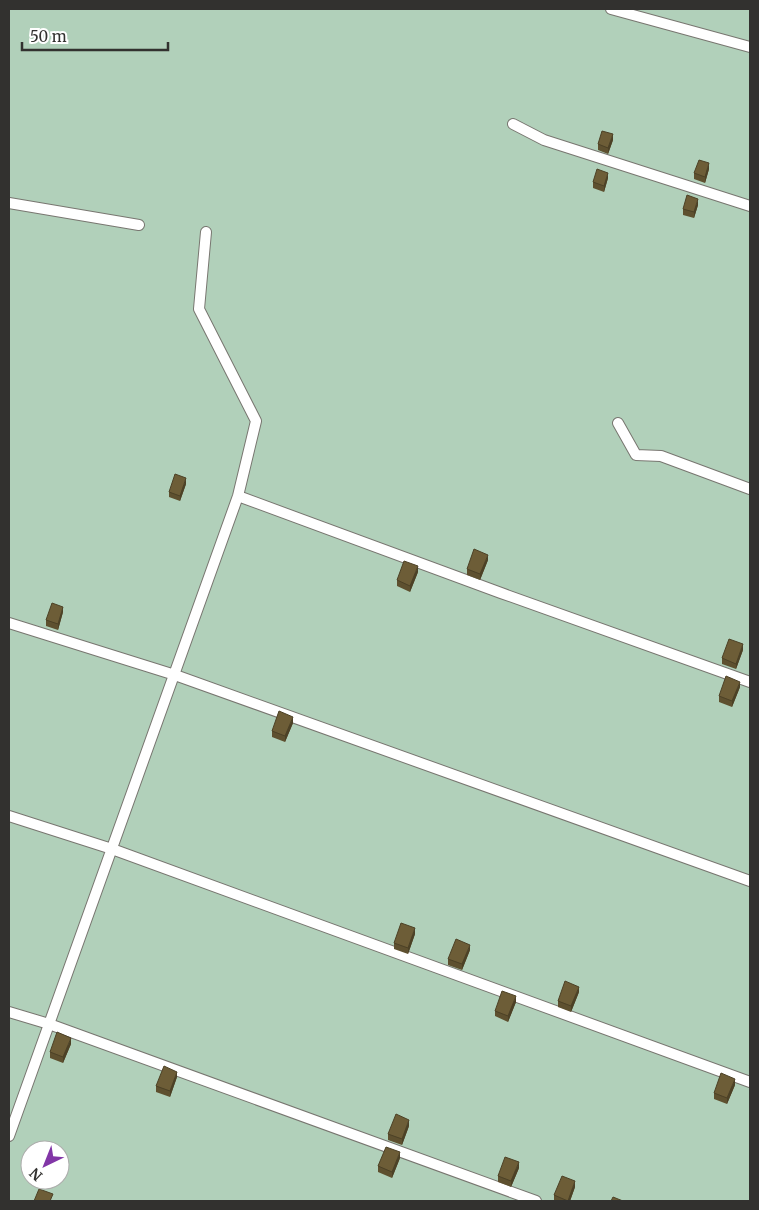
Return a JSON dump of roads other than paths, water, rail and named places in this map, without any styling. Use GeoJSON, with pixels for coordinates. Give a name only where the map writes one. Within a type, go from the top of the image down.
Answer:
{"type":"FeatureCollection","features":[{"type":"Feature","properties":{"kind":"lane"},"geometry":{"type":"LineString","coordinates":[[611,9],[750,47]]}},
{"type":"Feature","properties":{"kind":"lane"},"geometry":{"type":"LineString","coordinates":[[513,124],[544,140],[750,206]]}},
{"type":"Feature","properties":{"kind":"lane"},"geometry":{"type":"LineString","coordinates":[[9,203],[138,225]]}},
{"type":"Feature","properties":{"kind":"lane"},"geometry":{"type":"LineString","coordinates":[[9,1136],[238,496],[256,421],[199,309],[206,232]]}},
{"type":"Feature","properties":{"kind":"lane"},"geometry":{"type":"LineString","coordinates":[[618,423],[636,455],[661,456],[750,489]]}},
{"type":"Feature","properties":{"kind":"lane"},"geometry":{"type":"LineString","coordinates":[[238,496],[510,597],[750,682]]}},
{"type":"Feature","properties":{"kind":"lane"},"geometry":{"type":"LineString","coordinates":[[9,623],[175,675],[750,881]]}},
{"type":"Feature","properties":{"kind":"lane"},"geometry":{"type":"LineString","coordinates":[[9,816],[112,849],[750,1082]]}},
{"type":"Feature","properties":{"kind":"lane"},"geometry":{"type":"LineString","coordinates":[[9,1012],[49,1024],[536,1201]]}}]}
